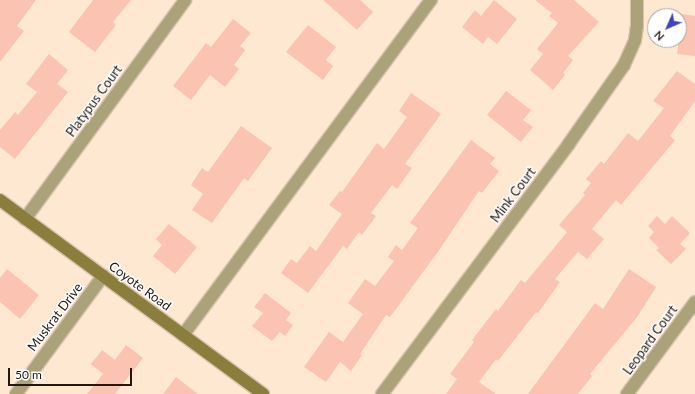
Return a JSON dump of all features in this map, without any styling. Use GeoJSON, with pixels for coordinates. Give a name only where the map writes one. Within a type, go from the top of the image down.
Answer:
{"type":"FeatureCollection","features":[{"type":"Feature","properties":{"kind":"street","name":"Platypus Court"},"geometry":{"type":"LineString","coordinates":[[25,219],[185,0]]}},
{"type":"Feature","properties":{"kind":"street"},"geometry":{"type":"LineString","coordinates":[[183,335],[431,0]]}},
{"type":"Feature","properties":{"kind":"street","name":"Mink Court"},"geometry":{"type":"LineString","coordinates":[[382,394],[568,144],[624,65],[635,40],[637,26],[637,0]]}},
{"type":"Feature","properties":{"kind":"street","name":"Coyote Road"},"geometry":{"type":"LineString","coordinates":[[0,200],[262,394]]}},
{"type":"Feature","properties":{"kind":"street","name":"Muskrat Drive"},"geometry":{"type":"LineString","coordinates":[[16,394],[103,276]]}},
{"type":"Feature","properties":{"kind":"street","name":"Leopard Court"},"geometry":{"type":"LineString","coordinates":[[627,394],[695,302]]}},
{"type":"Feature","properties":{"kind":"building"},"geometry":{"type":"Polygon","coordinates":[[[0,0],[36,0],[17,26],[24,31],[0,62],[0,0]]]}},
{"type":"Feature","properties":{"kind":"building"},"geometry":{"type":"Polygon","coordinates":[[[93,0],[131,0],[113,22],[116,25],[95,52],[69,32],[93,0]]]}},
{"type":"Feature","properties":{"kind":"building"},"geometry":{"type":"Polygon","coordinates":[[[323,0],[360,0],[373,12],[357,30],[323,0]]]}},
{"type":"Feature","properties":{"kind":"building"},"geometry":{"type":"Polygon","coordinates":[[[494,0],[517,19],[497,44],[488,37],[483,44],[462,27],[475,10],[481,16],[494,0]]]}},
{"type":"Feature","properties":{"kind":"building"},"geometry":{"type":"Polygon","coordinates":[[[535,0],[574,0],[599,22],[568,56],[573,60],[563,73],[565,75],[553,90],[530,70],[543,54],[537,49],[558,23],[549,16],[552,13],[535,0]]]}},
{"type":"Feature","properties":{"kind":"building"},"geometry":{"type":"Polygon","coordinates":[[[687,15],[695,16],[695,56],[677,54],[678,48],[687,48],[687,15]]]}},
{"type":"Feature","properties":{"kind":"building"},"geometry":{"type":"Polygon","coordinates":[[[233,19],[251,33],[240,46],[245,50],[234,65],[239,69],[225,87],[210,75],[191,100],[173,86],[206,43],[211,47],[233,19]]]}},
{"type":"Feature","properties":{"kind":"building"},"geometry":{"type":"Polygon","coordinates":[[[308,25],[336,47],[326,60],[333,66],[323,80],[286,52],[308,25]]]}},
{"type":"Feature","properties":{"kind":"building"},"geometry":{"type":"Polygon","coordinates":[[[49,54],[68,70],[57,84],[68,92],[15,159],[0,147],[0,130],[15,112],[18,115],[37,92],[26,84],[49,54]]]}},
{"type":"Feature","properties":{"kind":"building"},"geometry":{"type":"Polygon","coordinates":[[[677,71],[695,84],[695,101],[670,136],[675,140],[621,205],[616,200],[592,229],[604,239],[587,259],[578,252],[555,279],[560,282],[538,313],[536,312],[498,361],[496,359],[479,382],[496,394],[446,394],[457,379],[450,374],[474,342],[472,340],[496,309],[498,311],[521,280],[525,283],[567,232],[559,225],[585,195],[583,193],[591,183],[586,179],[601,161],[604,164],[628,133],[638,141],[664,108],[653,101],[677,71]]]}},
{"type":"Feature","properties":{"kind":"building"},"geometry":{"type":"Polygon","coordinates":[[[506,91],[531,110],[523,120],[533,127],[521,142],[487,115],[506,91]]]}},
{"type":"Feature","properties":{"kind":"building"},"geometry":{"type":"Polygon","coordinates":[[[411,93],[441,114],[405,164],[412,168],[397,189],[392,185],[371,213],[376,216],[362,235],[359,232],[347,249],[343,246],[308,293],[281,273],[291,259],[297,263],[310,246],[316,251],[342,214],[329,205],[340,191],[342,192],[377,143],[384,149],[407,117],[399,111],[411,93]]]}},
{"type":"Feature","properties":{"kind":"building"},"geometry":{"type":"Polygon","coordinates":[[[241,126],[272,148],[248,181],[244,178],[212,223],[192,210],[203,194],[191,185],[202,168],[208,172],[241,126]]]}},
{"type":"Feature","properties":{"kind":"building"},"geometry":{"type":"Polygon","coordinates":[[[471,140],[495,158],[490,164],[499,171],[482,193],[479,191],[437,253],[390,317],[386,315],[360,354],[362,355],[351,371],[340,362],[326,382],[304,367],[329,332],[343,342],[363,314],[348,303],[365,279],[375,286],[394,261],[388,257],[396,245],[402,250],[418,228],[410,223],[471,140]]]}},
{"type":"Feature","properties":{"kind":"building"},"geometry":{"type":"Polygon","coordinates":[[[657,216],[665,224],[672,216],[690,233],[680,244],[686,249],[671,264],[656,250],[659,248],[649,238],[654,232],[648,226],[657,216]]]}},
{"type":"Feature","properties":{"kind":"building"},"geometry":{"type":"Polygon","coordinates":[[[169,224],[197,247],[175,274],[153,256],[162,245],[156,239],[169,224]]]}},
{"type":"Feature","properties":{"kind":"building"},"geometry":{"type":"Polygon","coordinates":[[[7,269],[39,295],[20,319],[0,302],[0,278],[7,269]]]}},
{"type":"Feature","properties":{"kind":"building"},"geometry":{"type":"Polygon","coordinates":[[[629,269],[656,287],[637,317],[590,374],[592,376],[578,394],[528,394],[595,303],[603,309],[629,269]]]}},
{"type":"Feature","properties":{"kind":"building"},"geometry":{"type":"Polygon","coordinates":[[[265,293],[291,313],[286,320],[293,325],[285,336],[280,332],[272,341],[252,326],[263,313],[254,307],[265,293]]]}},
{"type":"Feature","properties":{"kind":"building"},"geometry":{"type":"Polygon","coordinates":[[[126,345],[143,358],[115,394],[87,394],[103,374],[91,364],[102,350],[115,360],[126,345]]]}},
{"type":"Feature","properties":{"kind":"building"},"geometry":{"type":"Polygon","coordinates":[[[176,377],[198,394],[163,394],[176,377]]]}}]}
